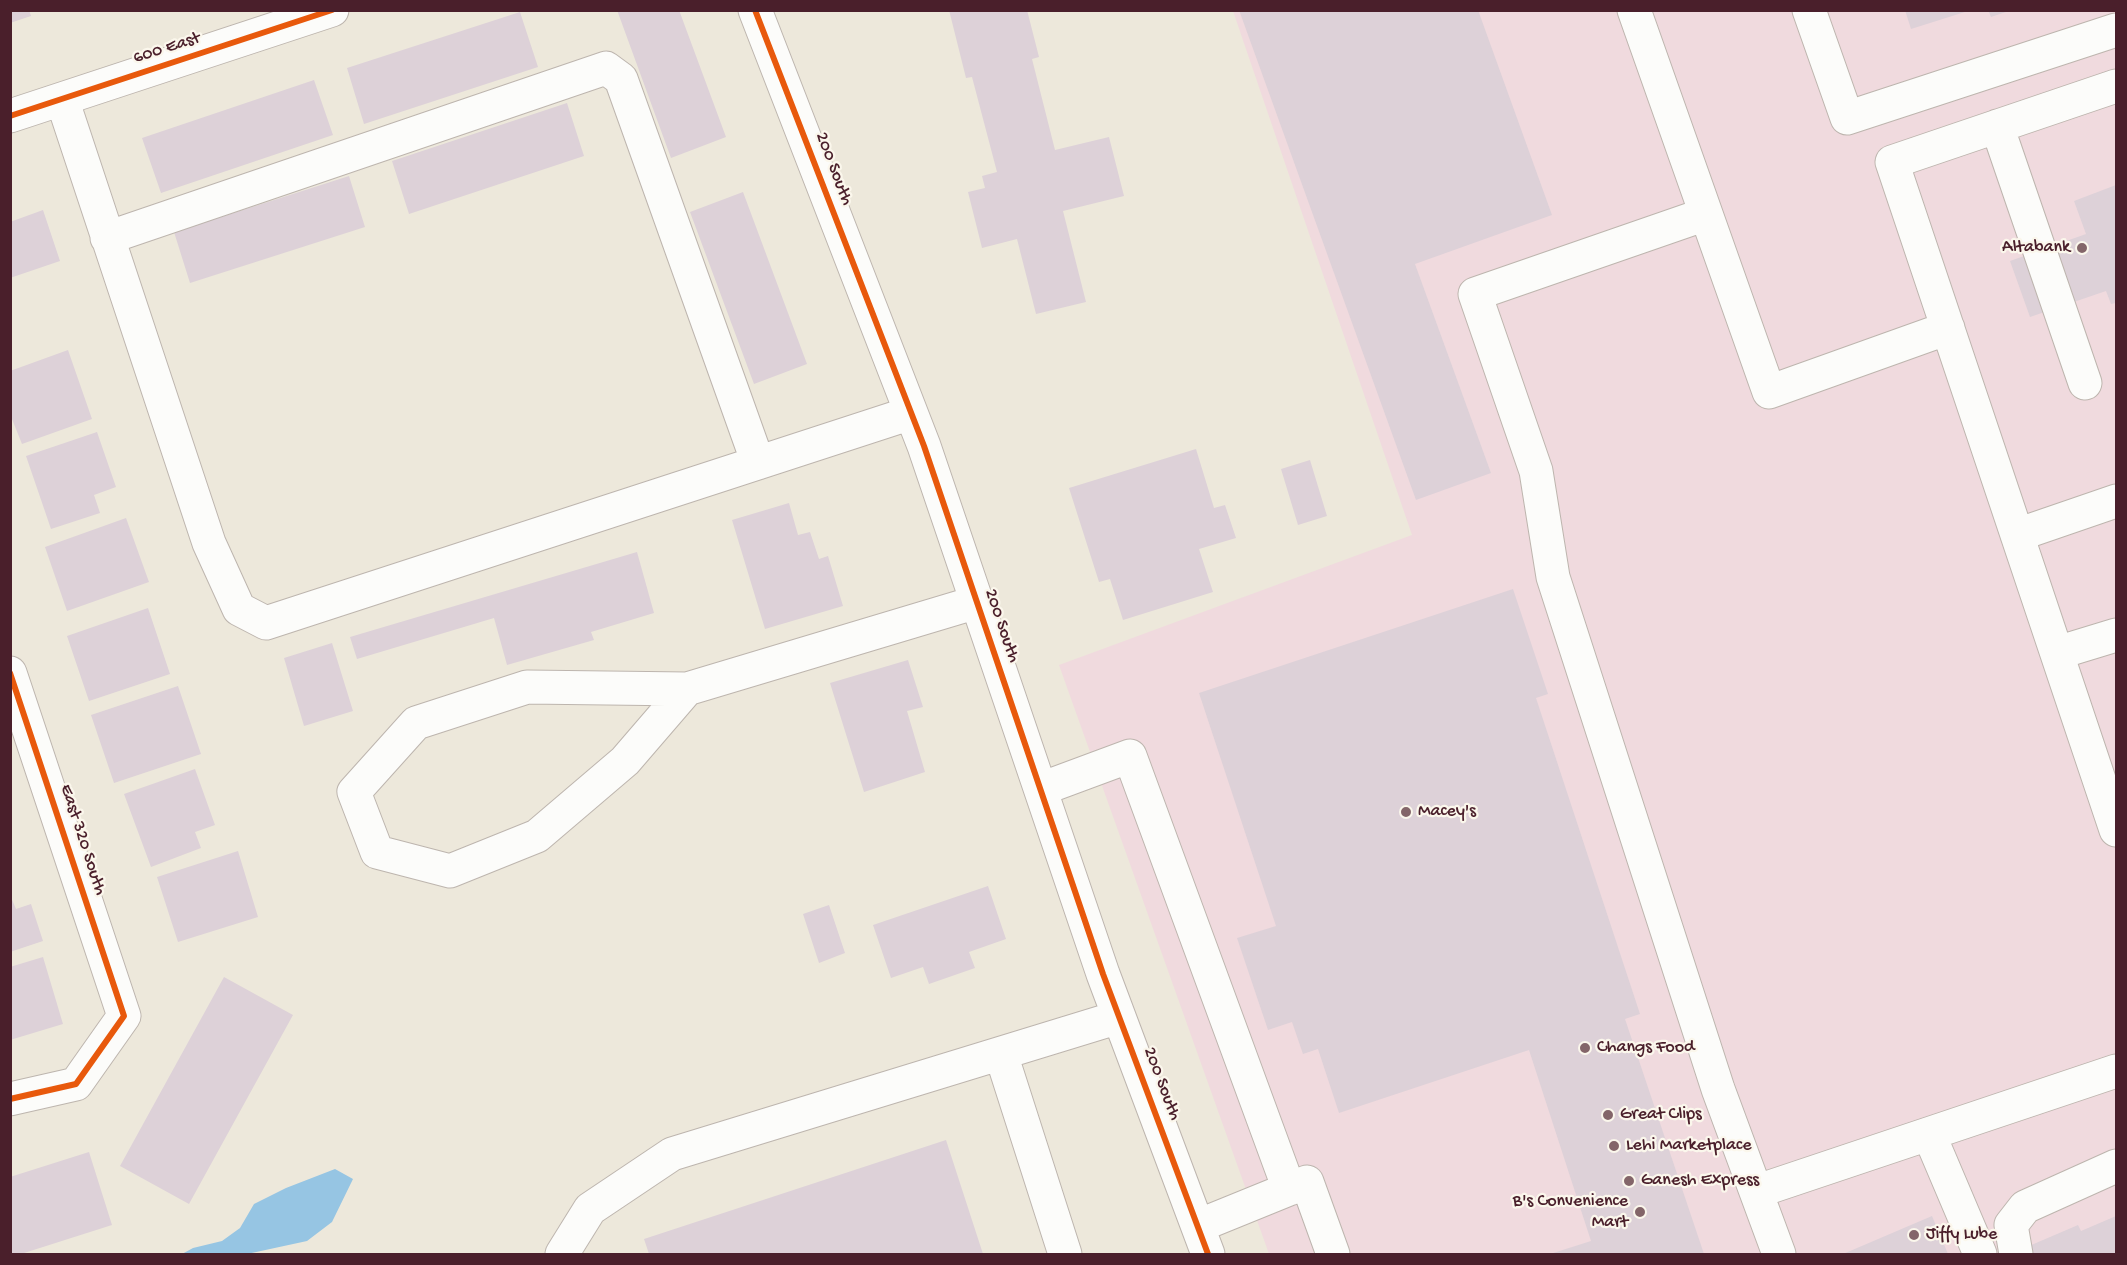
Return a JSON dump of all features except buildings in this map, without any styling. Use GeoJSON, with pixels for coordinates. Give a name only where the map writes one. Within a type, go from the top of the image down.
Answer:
{"type":"FeatureCollection","features":[{"type":"Feature","properties":{"kind":"street","name":"600 East"},"geometry":{"type":"LineString","coordinates":[[10,116],[332,10]]}},
{"type":"Feature","properties":{"kind":"street","name":"200 South"},"geometry":{"type":"LineString","coordinates":[[755,10],[911,413],[1119,1017],[1203,1240]]}},
{"type":"Feature","properties":{"kind":"street"},"geometry":{"type":"LineString","coordinates":[[1634,10],[1769,392],[1948,328]]}},
{"type":"Feature","properties":{"kind":"street"},"geometry":{"type":"LineString","coordinates":[[1809,10],[1847,118],[2116,30]]}},
{"type":"Feature","properties":{"kind":"street"},"geometry":{"type":"LineString","coordinates":[[107,238],[606,68],[621,79],[758,463]]}},
{"type":"Feature","properties":{"kind":"street"},"geometry":{"type":"LineString","coordinates":[[2116,86],[1892,162],[2116,830]]}},
{"type":"Feature","properties":{"kind":"street"},"geometry":{"type":"LineString","coordinates":[[62,99],[209,543],[239,609],[266,623],[911,413]]}},
{"type":"Feature","properties":{"kind":"street"},"geometry":{"type":"LineString","coordinates":[[1997,126],[2085,383]]}},
{"type":"Feature","properties":{"kind":"street"},"geometry":{"type":"LineString","coordinates":[[1706,214],[1475,294],[1536,471],[1553,577],[1718,1089],[1758,1191],[1779,1254]]}},
{"type":"Feature","properties":{"kind":"street"},"geometry":{"type":"LineString","coordinates":[[2017,535],[2116,501]]}},
{"type":"Feature","properties":{"kind":"street"},"geometry":{"type":"LineString","coordinates":[[687,689],[625,761],[537,836],[450,871],[377,852],[354,792],[416,723],[527,687],[687,689],[976,602]]}},
{"type":"Feature","properties":{"kind":"street"},"geometry":{"type":"LineString","coordinates":[[2057,653],[2116,635]]}},
{"type":"Feature","properties":{"kind":"street","name":"East 320 South"},"geometry":{"type":"LineString","coordinates":[[10,673],[124,1016],[76,1084],[10,1099]]}},
{"type":"Feature","properties":{"kind":"street"},"geometry":{"type":"LineString","coordinates":[[1041,789],[1130,756],[1289,1189]]}},
{"type":"Feature","properties":{"kind":"street"},"geometry":{"type":"LineString","coordinates":[[562,1254],[590,1209],[672,1154],[1119,1017]]}},
{"type":"Feature","properties":{"kind":"street"},"geometry":{"type":"LineString","coordinates":[[1001,1054],[1065,1254]]}},
{"type":"Feature","properties":{"kind":"street"},"geometry":{"type":"LineString","coordinates":[[1758,1191],[2116,1071]]}},
{"type":"Feature","properties":{"kind":"street"},"geometry":{"type":"LineString","coordinates":[[1929,1134],[1980,1254]]}},
{"type":"Feature","properties":{"kind":"street"},"geometry":{"type":"LineString","coordinates":[[2016,1254],[2011,1225],[2025,1207],[2116,1166]]}},
{"type":"Feature","properties":{"kind":"street"},"geometry":{"type":"LineString","coordinates":[[1203,1240],[1289,1189],[1306,1182],[1333,1254]]}},
{"type":"Feature","properties":{"kind":"shaded area"},"geometry":{"type":"Polygon","coordinates":[[[1233,11],[2116,11],[2116,1254],[1269,1254],[1059,665],[1412,535],[1233,11]]]}},
{"type":"Feature","properties":{"kind":"water"},"geometry":{"type":"Polygon","coordinates":[[[335,1169],[353,1179],[332,1222],[307,1241],[247,1254],[182,1254],[193,1248],[222,1241],[240,1228],[254,1204],[286,1188],[335,1169]]]}},
{"type":"Feature","properties":{"kind":"cycle path"},"geometry":{"type":"LineString","coordinates":[[10,116],[332,10]]}},
{"type":"Feature","properties":{"kind":"cycle path"},"geometry":{"type":"LineString","coordinates":[[755,10],[924,446],[1103,974],[1208,1254]]}},
{"type":"Feature","properties":{"kind":"cycle path"},"geometry":{"type":"LineString","coordinates":[[10,673],[124,1016],[76,1084],[10,1099]]}},
{"type":"Feature","properties":{"kind":"place","name":"Altabank"},"geometry":{"type":"Point","coordinates":[2082,248]}},
{"type":"Feature","properties":{"kind":"place","name":"Macey's"},"geometry":{"type":"Point","coordinates":[1406,812]}},
{"type":"Feature","properties":{"kind":"place","name":"Changs Food"},"geometry":{"type":"Point","coordinates":[1585,1048]}},
{"type":"Feature","properties":{"kind":"place","name":"Great Clips"},"geometry":{"type":"Point","coordinates":[1608,1115]}},
{"type":"Feature","properties":{"kind":"place","name":"Lehi Marketplace"},"geometry":{"type":"Point","coordinates":[1614,1146]}},
{"type":"Feature","properties":{"kind":"place","name":"Ganesh Express"},"geometry":{"type":"Point","coordinates":[1629,1181]}},
{"type":"Feature","properties":{"kind":"place","name":"B's Convenience Mart"},"geometry":{"type":"Point","coordinates":[1640,1212]}},
{"type":"Feature","properties":{"kind":"place","name":"Jiffy Lube"},"geometry":{"type":"Point","coordinates":[1914,1235]}}]}
